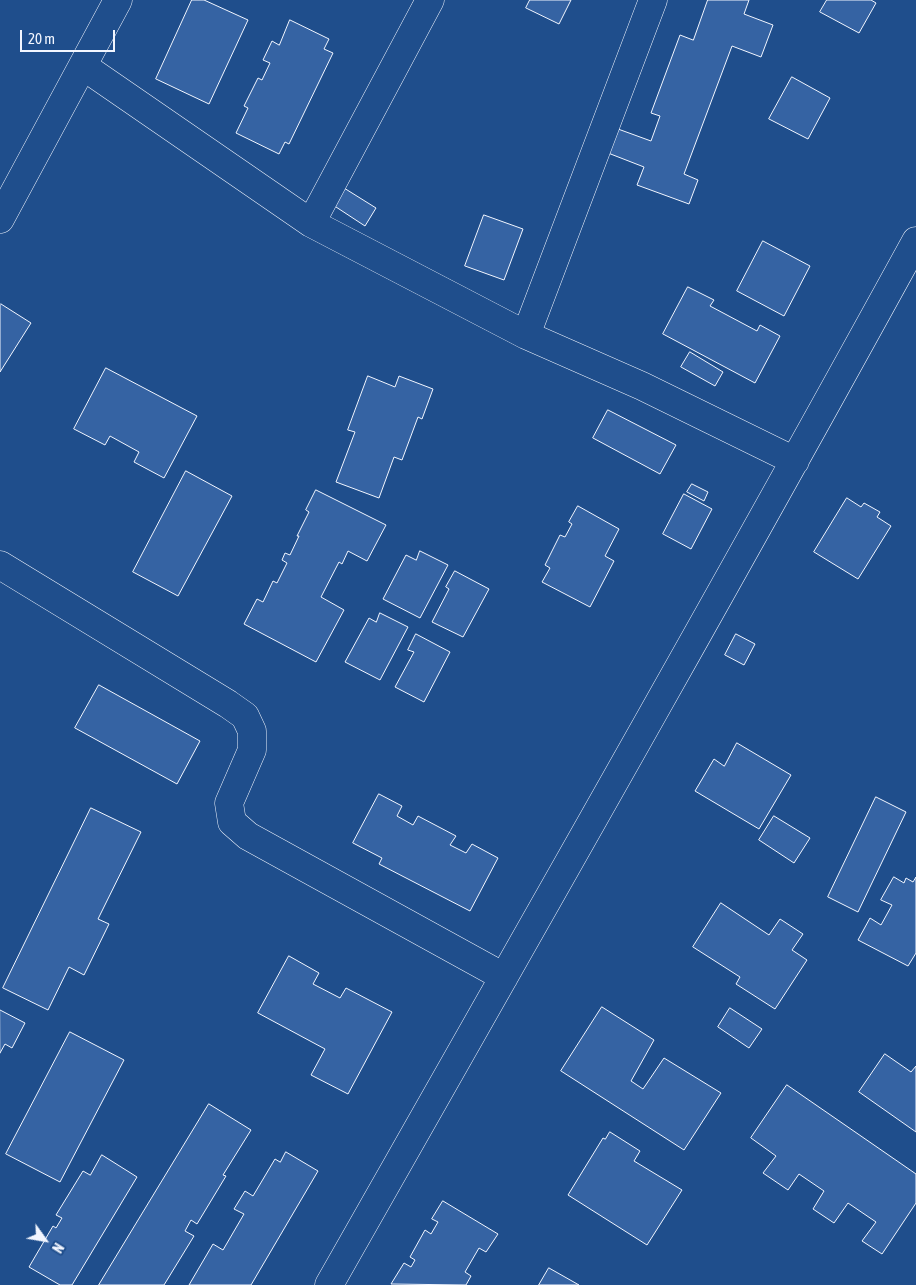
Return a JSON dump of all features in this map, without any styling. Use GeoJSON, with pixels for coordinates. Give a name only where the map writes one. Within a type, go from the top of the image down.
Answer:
{"type":"FeatureCollection","features":[{"type":"Feature","properties":{"kind":"street"},"geometry":{"type":"LineString","coordinates":[[0,219],[118,0]]}},
{"type":"Feature","properties":{"kind":"street"},"geometry":{"type":"LineString","coordinates":[[311,223],[430,0]]}},
{"type":"Feature","properties":{"kind":"street"},"geometry":{"type":"LineString","coordinates":[[526,335],[653,0]]}},
{"type":"Feature","properties":{"kind":"street"},"geometry":{"type":"LineString","coordinates":[[83,66],[311,223],[526,335],[642,386],[795,461]]}},
{"type":"Feature","properties":{"kind":"street"},"geometry":{"type":"LineString","coordinates":[[329,1285],[913,254]]}},
{"type":"Feature","properties":{"kind":"street"},"geometry":{"type":"LineString","coordinates":[[0,565],[245,716],[252,731],[252,750],[230,803],[232,822],[248,836],[504,977]]}},
{"type":"Feature","properties":{"kind":"building"},"geometry":{"type":"Polygon","coordinates":[[[192,0],[204,0],[248,20],[209,104],[156,79],[192,0]]]}},
{"type":"Feature","properties":{"kind":"building"},"geometry":{"type":"Polygon","coordinates":[[[530,0],[571,0],[559,24],[526,8],[530,0]]]}},
{"type":"Feature","properties":{"kind":"building"},"geometry":{"type":"Polygon","coordinates":[[[708,0],[749,0],[744,14],[773,25],[761,57],[732,46],[684,174],[698,180],[689,204],[637,185],[644,167],[608,153],[618,129],[651,141],[660,116],[651,113],[680,35],[693,40],[708,0]]]}},
{"type":"Feature","properties":{"kind":"building"},"geometry":{"type":"Polygon","coordinates":[[[827,0],[871,0],[876,3],[859,33],[820,12],[827,0]]]}},
{"type":"Feature","properties":{"kind":"building"},"geometry":{"type":"Polygon","coordinates":[[[290,20],[329,39],[324,49],[333,53],[289,144],[285,142],[279,154],[236,133],[248,108],[244,106],[258,78],[262,80],[270,63],[263,60],[272,41],[279,45],[290,20]]]}},
{"type":"Feature","properties":{"kind":"building"},"geometry":{"type":"Polygon","coordinates":[[[792,77],[830,98],[808,139],[769,119],[792,77]]]}},
{"type":"Feature","properties":{"kind":"building"},"geometry":{"type":"Polygon","coordinates":[[[344,188],[376,208],[365,226],[333,205],[344,188]]]}},
{"type":"Feature","properties":{"kind":"building"},"geometry":{"type":"Polygon","coordinates":[[[484,215],[523,229],[504,280],[465,266],[484,215]]]}},
{"type":"Feature","properties":{"kind":"building"},"geometry":{"type":"Polygon","coordinates":[[[763,241],[810,266],[784,316],[737,291],[763,241]]]}},
{"type":"Feature","properties":{"kind":"building"},"geometry":{"type":"Polygon","coordinates":[[[688,287],[714,300],[710,306],[757,331],[760,325],[780,336],[755,383],[663,334],[688,287]]]}},
{"type":"Feature","properties":{"kind":"building"},"geometry":{"type":"Polygon","coordinates":[[[0,305],[31,323],[0,372],[0,305]]]}},
{"type":"Feature","properties":{"kind":"building"},"geometry":{"type":"Polygon","coordinates":[[[690,352],[723,372],[715,386],[681,367],[690,352]]]}},
{"type":"Feature","properties":{"kind":"building"},"geometry":{"type":"Polygon","coordinates":[[[106,368],[197,416],[164,478],[134,462],[139,452],[110,436],[105,445],[74,429],[106,368]]]}},
{"type":"Feature","properties":{"kind":"building"},"geometry":{"type":"Polygon","coordinates":[[[368,376],[395,387],[399,376],[433,389],[422,419],[418,417],[402,460],[394,457],[379,498],[336,482],[355,432],[348,430],[368,376]]]}},
{"type":"Feature","properties":{"kind":"building"},"geometry":{"type":"Polygon","coordinates":[[[608,410],[676,445],[660,474],[593,438],[608,410]]]}},
{"type":"Feature","properties":{"kind":"building"},"geometry":{"type":"Polygon","coordinates":[[[186,471],[232,496],[178,596],[133,572],[186,471]]]}},
{"type":"Feature","properties":{"kind":"building"},"geometry":{"type":"Polygon","coordinates":[[[692,484],[708,492],[704,501],[687,492],[692,484]]]}},
{"type":"Feature","properties":{"kind":"building"},"geometry":{"type":"Polygon","coordinates":[[[316,490],[386,525],[367,561],[348,551],[342,564],[339,562],[321,597],[344,610],[316,662],[244,624],[257,599],[263,602],[273,581],[277,583],[287,563],[282,560],[285,553],[290,555],[309,512],[306,510],[316,490]]]}},
{"type":"Feature","properties":{"kind":"building"},"geometry":{"type":"Polygon","coordinates":[[[684,494],[712,509],[691,549],[663,534],[684,494]]]}},
{"type":"Feature","properties":{"kind":"building"},"geometry":{"type":"Polygon","coordinates":[[[847,498],[861,507],[864,503],[880,512],[877,517],[891,526],[858,579],[814,552],[847,498]]]}},
{"type":"Feature","properties":{"kind":"building"},"geometry":{"type":"Polygon","coordinates":[[[578,506],[619,529],[605,556],[614,561],[590,607],[542,582],[550,568],[545,565],[560,535],[565,537],[572,524],[569,522],[578,506]]]}},
{"type":"Feature","properties":{"kind":"building"},"geometry":{"type":"Polygon","coordinates":[[[420,551],[448,565],[420,618],[383,599],[406,555],[416,560],[420,551]]]}},
{"type":"Feature","properties":{"kind":"building"},"geometry":{"type":"Polygon","coordinates":[[[455,571],[489,589],[463,637],[432,622],[449,589],[446,587],[455,571]]]}},
{"type":"Feature","properties":{"kind":"building"},"geometry":{"type":"Polygon","coordinates":[[[380,613],[408,627],[380,680],[345,662],[369,618],[376,622],[380,613]]]}},
{"type":"Feature","properties":{"kind":"building"},"geometry":{"type":"Polygon","coordinates":[[[416,634],[450,652],[424,702],[395,687],[414,652],[408,650],[416,634]]]}},
{"type":"Feature","properties":{"kind":"building"},"geometry":{"type":"Polygon","coordinates":[[[736,634],[755,644],[744,665],[725,655],[736,634]]]}},
{"type":"Feature","properties":{"kind":"building"},"geometry":{"type":"Polygon","coordinates":[[[99,685],[200,741],[177,784],[75,728],[99,685]]]}},
{"type":"Feature","properties":{"kind":"building"},"geometry":{"type":"Polygon","coordinates":[[[737,743],[791,775],[759,829],[695,791],[714,759],[724,766],[737,743]]]}},
{"type":"Feature","properties":{"kind":"building"},"geometry":{"type":"Polygon","coordinates":[[[379,794],[402,806],[397,816],[413,825],[418,816],[456,836],[450,845],[466,853],[472,844],[498,858],[470,911],[379,864],[382,858],[353,843],[379,794]]]}},
{"type":"Feature","properties":{"kind":"building"},"geometry":{"type":"Polygon","coordinates":[[[876,797],[906,812],[858,912],[828,897],[876,797]]]}},
{"type":"Feature","properties":{"kind":"building"},"geometry":{"type":"Polygon","coordinates":[[[91,808],[141,832],[98,919],[109,924],[84,975],[69,967],[48,1010],[3,988],[91,808]]]}},
{"type":"Feature","properties":{"kind":"building"},"geometry":{"type":"Polygon","coordinates":[[[774,816],[810,838],[794,863],[759,840],[774,816]]]}},
{"type":"Feature","properties":{"kind":"building"},"geometry":{"type":"Polygon","coordinates":[[[894,877],[904,883],[906,878],[913,882],[916,877],[916,953],[908,966],[858,940],[870,918],[881,925],[892,905],[881,900],[894,877]]]}},
{"type":"Feature","properties":{"kind":"building"},"geometry":{"type":"Polygon","coordinates":[[[721,903],[769,935],[780,919],[803,934],[792,950],[807,960],[775,1009],[736,984],[740,977],[693,947],[721,903]]]}},
{"type":"Feature","properties":{"kind":"building"},"geometry":{"type":"Polygon","coordinates":[[[289,956],[319,973],[313,984],[340,998],[346,988],[392,1012],[348,1094],[311,1075],[325,1049],[258,1013],[289,956]]]}},
{"type":"Feature","properties":{"kind":"building"},"geometry":{"type":"Polygon","coordinates":[[[602,1007],[654,1040],[631,1081],[643,1089],[664,1058],[721,1093],[684,1150],[561,1071],[602,1007]]]}},
{"type":"Feature","properties":{"kind":"building"},"geometry":{"type":"Polygon","coordinates":[[[730,1008],[762,1029],[749,1048],[718,1027],[730,1008]]]}},
{"type":"Feature","properties":{"kind":"building"},"geometry":{"type":"Polygon","coordinates":[[[0,1010],[25,1023],[12,1048],[5,1044],[0,1053],[0,1010]]]}},
{"type":"Feature","properties":{"kind":"building"},"geometry":{"type":"Polygon","coordinates":[[[70,1032],[124,1060],[60,1182],[6,1154],[70,1032]]]}},
{"type":"Feature","properties":{"kind":"building"},"geometry":{"type":"Polygon","coordinates":[[[885,1054],[911,1072],[916,1066],[916,1132],[859,1092],[885,1054]]]}},
{"type":"Feature","properties":{"kind":"building"},"geometry":{"type":"Polygon","coordinates":[[[787,1085],[916,1174],[916,1203],[882,1254],[862,1241],[876,1222],[848,1203],[834,1223],[813,1209],[824,1191],[799,1174],[788,1190],[763,1173],[776,1156],[751,1138],[787,1085]]]}},
{"type":"Feature","properties":{"kind":"building"},"geometry":{"type":"Polygon","coordinates":[[[209,1104],[251,1130],[223,1175],[226,1176],[197,1224],[191,1220],[185,1231],[194,1236],[164,1285],[99,1285],[209,1104]]]}},
{"type":"Feature","properties":{"kind":"building"},"geometry":{"type":"Polygon","coordinates":[[[610,1132],[640,1151],[634,1161],[682,1190],[647,1245],[568,1195],[603,1138],[605,1139],[610,1132]]]}},
{"type":"Feature","properties":{"kind":"building"},"geometry":{"type":"Polygon","coordinates":[[[286,1152],[318,1171],[251,1285],[189,1285],[213,1244],[223,1250],[244,1214],[234,1209],[245,1191],[253,1196],[275,1159],[280,1162],[286,1152]]]}},
{"type":"Feature","properties":{"kind":"building"},"geometry":{"type":"Polygon","coordinates":[[[102,1155],[137,1177],[72,1285],[60,1285],[29,1267],[53,1226],[56,1228],[62,1218],[56,1215],[83,1171],[90,1175],[102,1155]]]}},
{"type":"Feature","properties":{"kind":"building"},"geometry":{"type":"Polygon","coordinates":[[[443,1201],[498,1234],[486,1252],[479,1248],[465,1272],[471,1276],[466,1285],[391,1284],[404,1263],[411,1267],[415,1260],[410,1257],[425,1230],[431,1234],[438,1222],[432,1219],[443,1201]]]}},
{"type":"Feature","properties":{"kind":"building"},"geometry":{"type":"Polygon","coordinates":[[[549,1268],[579,1285],[539,1285],[549,1268]]]}}]}
